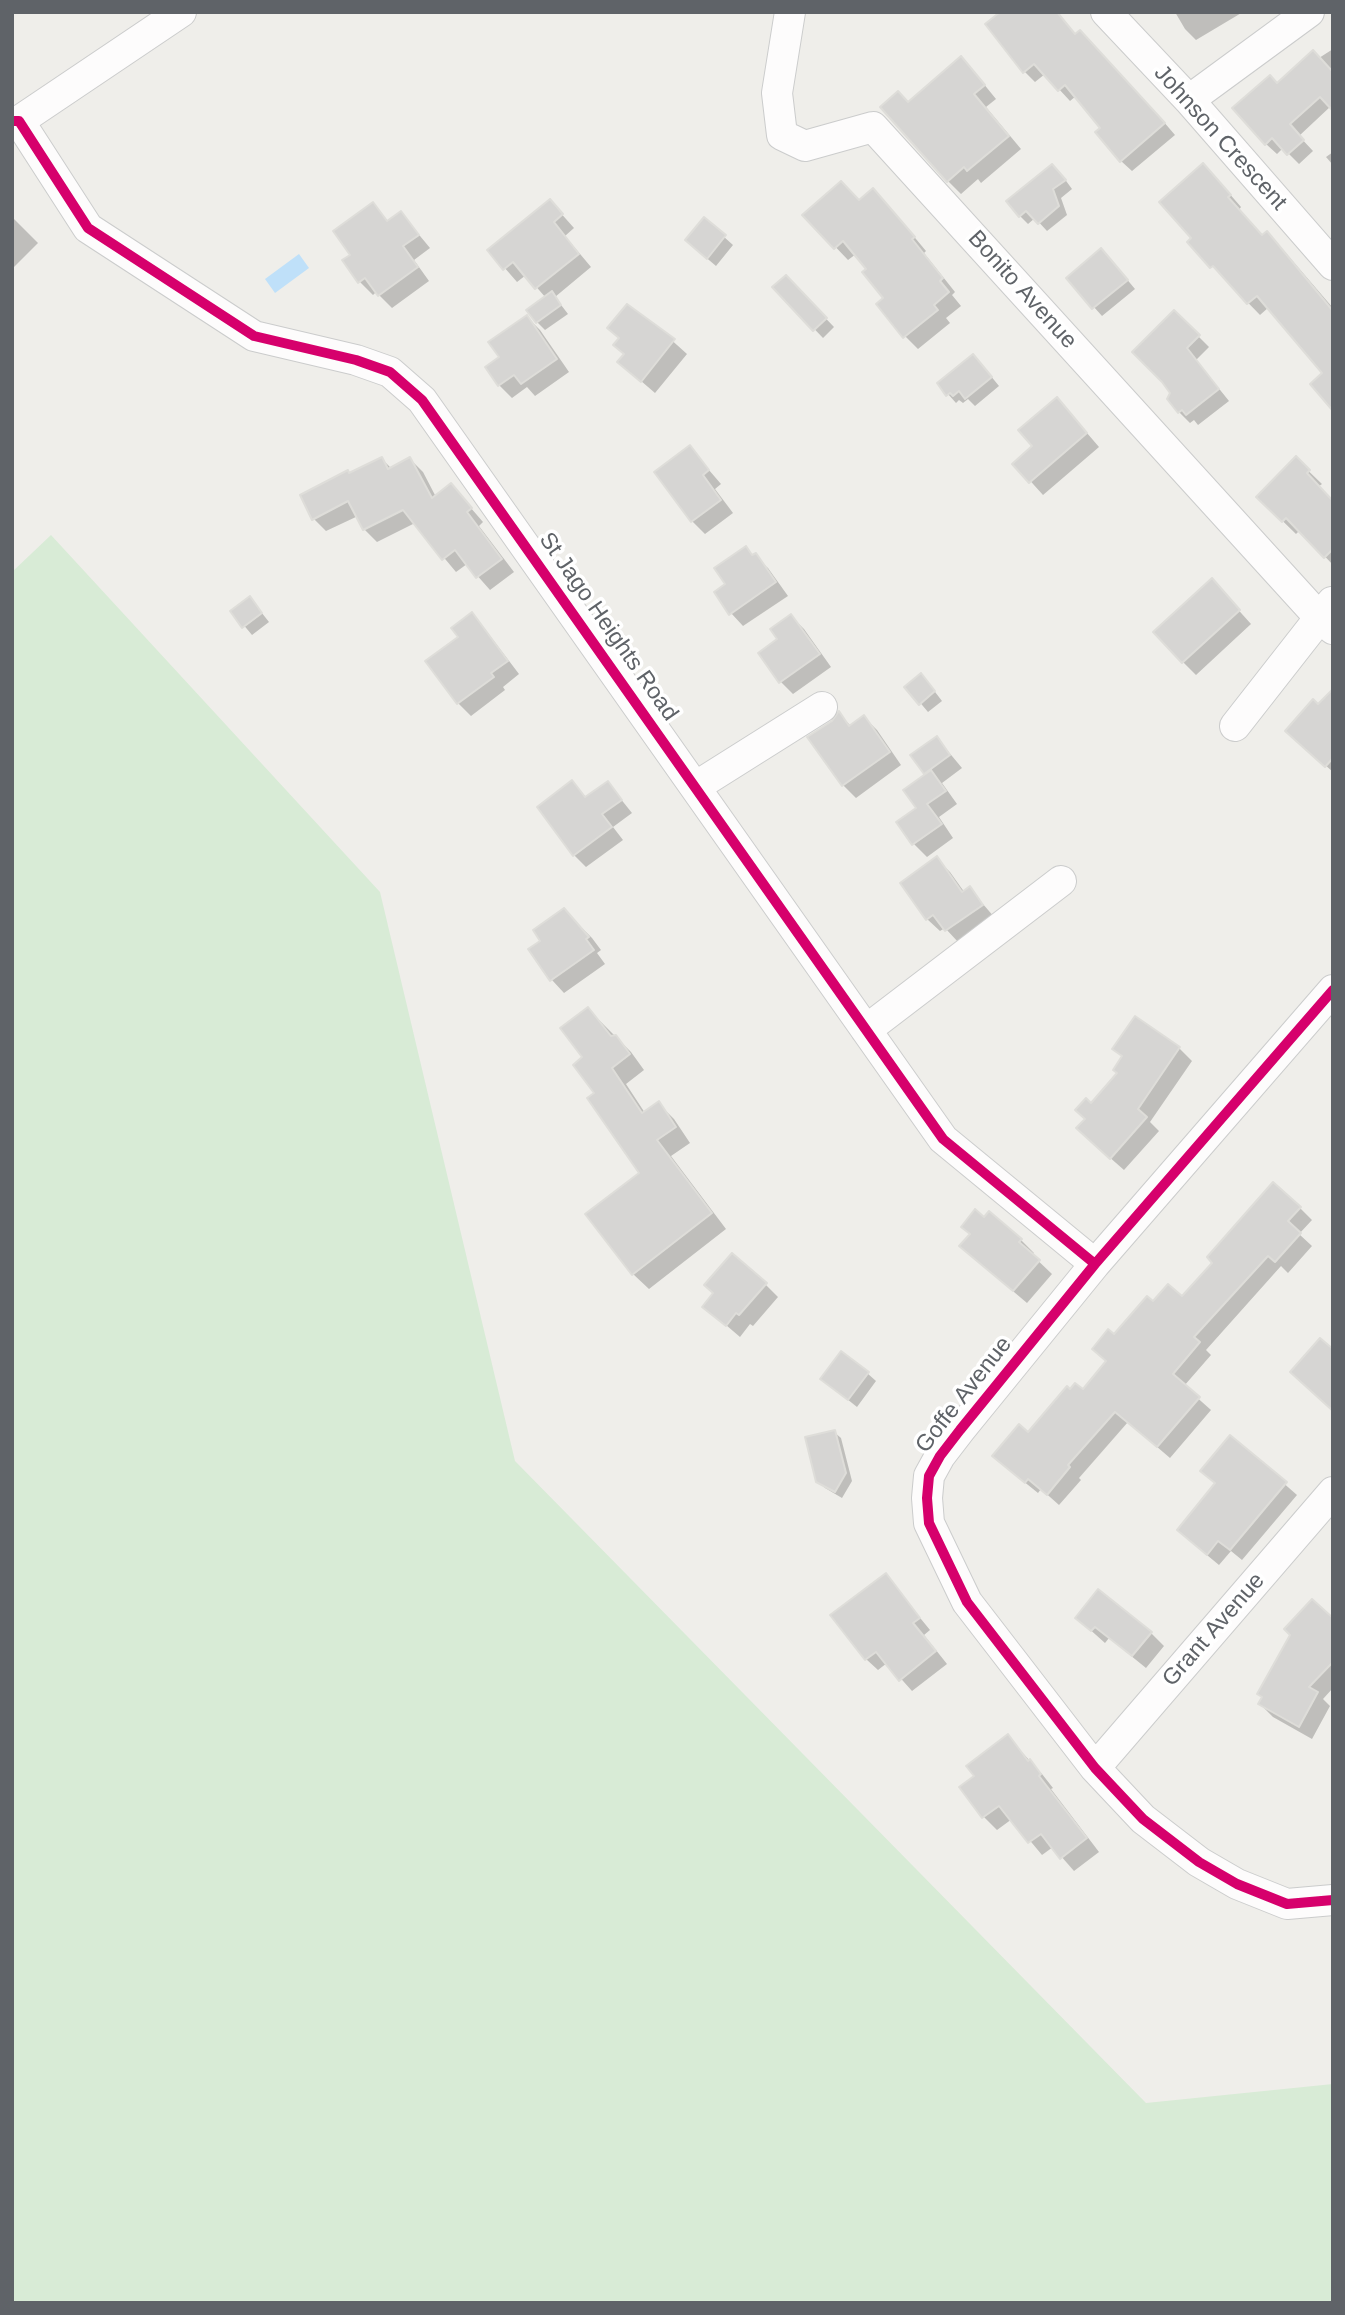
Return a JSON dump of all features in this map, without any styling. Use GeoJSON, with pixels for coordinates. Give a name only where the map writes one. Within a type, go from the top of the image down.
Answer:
{"type":"FeatureCollection","features":[{"type":"Feature","properties":{"kind":"street"},"geometry":{"type":"LineString","coordinates":[[15,121],[181,12]]}},
{"type":"Feature","properties":{"kind":"street","name":"Bonito Avenue"},"geometry":{"type":"LineString","coordinates":[[790,12],[777,93],[782,135],[804,146],[873,127],[1328,616]]}},
{"type":"Feature","properties":{"kind":"street","name":"Johnson Crescent"},"geometry":{"type":"LineString","coordinates":[[1105,12],[1189,100],[1333,265]]}},
{"type":"Feature","properties":{"kind":"street"},"geometry":{"type":"LineString","coordinates":[[1189,100],[1309,12]]}},
{"type":"Feature","properties":{"kind":"street","name":"St Jago Heights Road"},"geometry":{"type":"LineString","coordinates":[[15,121],[88,228],[254,336],[356,360],[390,372],[422,400],[943,1139],[1095,1264]]}},
{"type":"Feature","properties":{"kind":"street"},"geometry":{"type":"LineString","coordinates":[[1235,726],[1328,616]]}},
{"type":"Feature","properties":{"kind":"street"},"geometry":{"type":"LineString","coordinates":[[695,787],[822,707]]}},
{"type":"Feature","properties":{"kind":"street"},"geometry":{"type":"LineString","coordinates":[[866,1030],[1061,881]]}},
{"type":"Feature","properties":{"kind":"street","name":"Goffe Avenue"},"geometry":{"type":"LineString","coordinates":[[1333,990],[1095,1264],[940,1456],[929,1476],[927,1498],[929,1523],[967,1602],[1095,1768],[1143,1819],[1199,1863],[1237,1884],[1287,1904],[1333,1900]]}},
{"type":"Feature","properties":{"kind":"street","name":"Grant Avenue"},"geometry":{"type":"LineString","coordinates":[[1095,1768],[1333,1492]]}},
{"type":"Feature","properties":{"kind":"green space"},"geometry":{"type":"Polygon","coordinates":[[[51,535],[380,892],[515,1461],[1146,2103],[1333,2084],[1333,2303],[12,2303],[12,572],[51,535]]]}},
{"type":"Feature","properties":{"kind":"water"},"geometry":{"type":"Polygon","coordinates":[[[299,254],[309,268],[275,293],[265,279],[299,254]]]}},
{"type":"Feature","properties":{"kind":"building"},"geometry":{"type":"Polygon","coordinates":[[[1000,12],[1057,12],[1075,34],[1080,30],[1165,123],[1120,162],[1095,132],[1100,128],[1065,85],[1058,91],[1034,64],[1023,73],[985,24],[1000,12]]]}},
{"type":"Feature","properties":{"kind":"building"},"geometry":{"type":"Polygon","coordinates":[[[1313,50],[1333,72],[1333,111],[1320,97],[1290,124],[1304,140],[1287,155],[1272,138],[1265,145],[1232,108],[1270,75],[1277,83],[1313,50]]]}},
{"type":"Feature","properties":{"kind":"building"},"geometry":{"type":"Polygon","coordinates":[[[961,56],[985,85],[974,94],[1009,136],[967,171],[964,167],[947,182],[880,107],[898,91],[908,102],[961,56]]]}},
{"type":"Feature","properties":{"kind":"building"},"geometry":{"type":"Polygon","coordinates":[[[1203,163],[1231,195],[1228,197],[1262,235],[1267,231],[1333,311],[1333,411],[1310,384],[1322,373],[1257,296],[1247,304],[1213,266],[1210,268],[1187,242],[1191,238],[1159,202],[1203,163]]]}},
{"type":"Feature","properties":{"kind":"building"},"geometry":{"type":"Polygon","coordinates":[[[1052,164],[1066,180],[1053,189],[1059,206],[1038,224],[1026,211],[1019,217],[1006,201],[1052,164]]]}},
{"type":"Feature","properties":{"kind":"building"},"geometry":{"type":"Polygon","coordinates":[[[841,181],[859,200],[873,188],[915,237],[912,239],[943,278],[940,281],[949,292],[934,305],[938,310],[903,338],[876,304],[883,298],[862,272],[866,269],[843,241],[834,249],[802,215],[841,181]]]}},
{"type":"Feature","properties":{"kind":"building"},"geometry":{"type":"Polygon","coordinates":[[[550,199],[563,214],[554,222],[579,254],[535,289],[513,262],[503,270],[487,250],[550,199]]]}},
{"type":"Feature","properties":{"kind":"building"},"geometry":{"type":"Polygon","coordinates":[[[373,202],[387,221],[401,211],[419,235],[403,246],[418,267],[378,296],[365,278],[358,283],[342,260],[350,255],[333,231],[373,202]]]}},
{"type":"Feature","properties":{"kind":"building"},"geometry":{"type":"Polygon","coordinates":[[[704,217],[726,235],[707,259],[685,240],[704,217]]]}},
{"type":"Feature","properties":{"kind":"building"},"geometry":{"type":"Polygon","coordinates":[[[1101,248],[1128,280],[1092,309],[1066,278],[1101,248]]]}},
{"type":"Feature","properties":{"kind":"building"},"geometry":{"type":"Polygon","coordinates":[[[786,275],[827,318],[813,331],[772,287],[786,275]]]}},
{"type":"Feature","properties":{"kind":"building"},"geometry":{"type":"Polygon","coordinates":[[[552,291],[561,305],[536,323],[526,310],[552,291]]]}},
{"type":"Feature","properties":{"kind":"building"},"geometry":{"type":"Polygon","coordinates":[[[627,304],[675,339],[641,382],[617,362],[624,354],[613,345],[619,338],[607,328],[627,304]]]}},
{"type":"Feature","properties":{"kind":"building"},"geometry":{"type":"Polygon","coordinates":[[[1174,310],[1200,335],[1187,348],[1219,389],[1186,415],[1182,410],[1178,413],[1167,399],[1170,393],[1162,382],[1132,352],[1174,310]]]}},
{"type":"Feature","properties":{"kind":"building"},"geometry":{"type":"Polygon","coordinates":[[[527,315],[557,359],[521,384],[514,375],[498,386],[485,367],[499,357],[488,342],[527,315]]]}},
{"type":"Feature","properties":{"kind":"building"},"geometry":{"type":"Polygon","coordinates":[[[973,354],[992,377],[965,399],[959,391],[953,396],[950,393],[946,396],[937,383],[973,354]]]}},
{"type":"Feature","properties":{"kind":"building"},"geometry":{"type":"Polygon","coordinates":[[[1057,397],[1087,433],[1029,483],[1012,464],[1032,446],[1018,430],[1057,397]]]}},
{"type":"Feature","properties":{"kind":"building"},"geometry":{"type":"Polygon","coordinates":[[[690,445],[709,470],[703,475],[721,500],[691,522],[654,472],[690,445]]]}},
{"type":"Feature","properties":{"kind":"building"},"geometry":{"type":"Polygon","coordinates":[[[1296,456],[1310,470],[1307,473],[1333,501],[1333,549],[1324,558],[1286,518],[1282,522],[1256,497],[1296,456]]]}},
{"type":"Feature","properties":{"kind":"building"},"geometry":{"type":"Polygon","coordinates":[[[382,457],[388,469],[410,457],[432,498],[451,483],[472,508],[467,512],[502,559],[476,578],[455,550],[442,560],[403,510],[363,530],[348,501],[312,520],[300,495],[348,470],[349,473],[382,457]]]}},
{"type":"Feature","properties":{"kind":"building"},"geometry":{"type":"Polygon","coordinates":[[[746,546],[752,555],[756,553],[776,582],[729,615],[714,592],[725,584],[714,568],[746,546]]]}},
{"type":"Feature","properties":{"kind":"building"},"geometry":{"type":"Polygon","coordinates":[[[1212,578],[1240,610],[1182,663],[1153,632],[1212,578]]]}},
{"type":"Feature","properties":{"kind":"building"},"geometry":{"type":"Polygon","coordinates":[[[250,596],[262,613],[242,628],[230,611],[250,596]]]}},
{"type":"Feature","properties":{"kind":"building"},"geometry":{"type":"Polygon","coordinates":[[[472,612],[508,661],[491,673],[494,677],[457,704],[425,661],[458,637],[451,628],[472,612]]]}},
{"type":"Feature","properties":{"kind":"building"},"geometry":{"type":"Polygon","coordinates":[[[791,614],[820,654],[779,683],[758,653],[777,639],[770,629],[791,614]]]}},
{"type":"Feature","properties":{"kind":"building"},"geometry":{"type":"Polygon","coordinates":[[[921,673],[935,691],[919,705],[904,687],[921,673]]]}},
{"type":"Feature","properties":{"kind":"building"},"geometry":{"type":"Polygon","coordinates":[[[1333,689],[1333,758],[1325,767],[1285,731],[1313,699],[1318,704],[1333,689]]]}},
{"type":"Feature","properties":{"kind":"building"},"geometry":{"type":"Polygon","coordinates":[[[839,711],[849,726],[864,715],[890,752],[842,786],[807,737],[832,721],[839,711]]]}},
{"type":"Feature","properties":{"kind":"building"},"geometry":{"type":"Polygon","coordinates":[[[937,736],[950,755],[924,774],[910,755],[937,736]]]}},
{"type":"Feature","properties":{"kind":"building"},"geometry":{"type":"Polygon","coordinates":[[[931,770],[946,791],[927,804],[942,824],[912,845],[896,822],[916,808],[903,790],[931,770]]]}},
{"type":"Feature","properties":{"kind":"building"},"geometry":{"type":"Polygon","coordinates":[[[572,780],[585,797],[608,781],[622,800],[602,814],[612,827],[573,856],[537,807],[572,780]]]}},
{"type":"Feature","properties":{"kind":"building"},"geometry":{"type":"Polygon","coordinates":[[[937,856],[962,892],[970,886],[983,905],[945,931],[933,915],[926,920],[900,883],[937,856]]]}},
{"type":"Feature","properties":{"kind":"building"},"geometry":{"type":"Polygon","coordinates":[[[564,908],[589,937],[586,939],[594,950],[550,981],[528,949],[540,941],[533,930],[564,908]]]}},
{"type":"Feature","properties":{"kind":"building"},"geometry":{"type":"Polygon","coordinates":[[[588,1007],[611,1036],[616,1035],[630,1054],[612,1068],[642,1113],[659,1101],[676,1127],[657,1140],[712,1213],[632,1275],[585,1214],[639,1173],[587,1098],[594,1093],[573,1065],[582,1057],[560,1028],[588,1007]]]}},
{"type":"Feature","properties":{"kind":"building"},"geometry":{"type":"Polygon","coordinates":[[[1135,1016],[1180,1047],[1138,1109],[1147,1117],[1110,1159],[1076,1128],[1085,1119],[1075,1110],[1086,1098],[1091,1103],[1117,1073],[1113,1070],[1122,1056],[1112,1049],[1135,1016]]]}},
{"type":"Feature","properties":{"kind":"building"},"geometry":{"type":"Polygon","coordinates":[[[1273,1182],[1301,1207],[1288,1221],[1301,1233],[1275,1262],[1268,1256],[1194,1337],[1200,1342],[1173,1374],[1200,1397],[1157,1447],[1115,1412],[1068,1465],[1070,1467],[1047,1495],[1028,1479],[1025,1483],[992,1456],[1019,1424],[1028,1432],[1067,1386],[1070,1389],[1075,1383],[1083,1389],[1106,1361],[1092,1349],[1108,1329],[1114,1334],[1147,1296],[1153,1301],[1168,1284],[1182,1296],[1212,1263],[1207,1257],[1273,1182]]]}},
{"type":"Feature","properties":{"kind":"building"},"geometry":{"type":"Polygon","coordinates":[[[975,1209],[984,1217],[989,1211],[1022,1239],[1019,1242],[1040,1260],[1013,1291],[959,1246],[970,1234],[961,1227],[975,1209]]]}},
{"type":"Feature","properties":{"kind":"building"},"geometry":{"type":"Polygon","coordinates":[[[732,1253],[767,1283],[726,1326],[702,1307],[713,1293],[704,1285],[732,1253]]]}},
{"type":"Feature","properties":{"kind":"building"},"geometry":{"type":"Polygon","coordinates":[[[1320,1338],[1333,1349],[1333,1411],[1290,1372],[1320,1338]]]}},
{"type":"Feature","properties":{"kind":"building"},"geometry":{"type":"Polygon","coordinates":[[[841,1351],[869,1372],[848,1400],[820,1379],[841,1351]]]}},
{"type":"Feature","properties":{"kind":"building"},"geometry":{"type":"Polygon","coordinates":[[[835,1430],[846,1473],[835,1492],[816,1482],[805,1437],[835,1430]]]}},
{"type":"Feature","properties":{"kind":"building"},"geometry":{"type":"Polygon","coordinates":[[[1230,1435],[1287,1482],[1230,1550],[1218,1541],[1207,1555],[1177,1530],[1215,1483],[1200,1471],[1230,1435]]]}},
{"type":"Feature","properties":{"kind":"building"},"geometry":{"type":"Polygon","coordinates":[[[886,1573],[920,1618],[913,1623],[936,1651],[899,1681],[876,1652],[865,1660],[830,1615],[886,1573]]]}},
{"type":"Feature","properties":{"kind":"building"},"geometry":{"type":"Polygon","coordinates":[[[1098,1589],[1152,1632],[1132,1656],[1095,1627],[1091,1631],[1075,1618],[1098,1589]]]}},
{"type":"Feature","properties":{"kind":"building"},"geometry":{"type":"Polygon","coordinates":[[[1312,1599],[1333,1618],[1333,1662],[1309,1687],[1318,1692],[1299,1727],[1258,1704],[1262,1697],[1257,1694],[1290,1635],[1284,1629],[1312,1599]]]}},
{"type":"Feature","properties":{"kind":"building"},"geometry":{"type":"Polygon","coordinates":[[[1008,1734],[1028,1761],[1030,1759],[1041,1774],[1039,1776],[1087,1838],[1060,1859],[1041,1834],[1028,1843],[999,1806],[982,1818],[959,1787],[974,1776],[966,1766],[1008,1734]]]}},
{"type":"Feature","properties":{"kind":"cycle path"},"geometry":{"type":"LineString","coordinates":[[12,121],[19,121],[88,228],[254,336],[356,360],[390,372],[422,400],[943,1139],[1095,1264]]}},
{"type":"Feature","properties":{"kind":"cycle path"},"geometry":{"type":"LineString","coordinates":[[1333,990],[1095,1264],[960,1430],[929,1476],[927,1498],[929,1523],[967,1602],[1095,1768],[1143,1819],[1199,1862],[1237,1884],[1287,1904],[1333,1900]]}}]}
